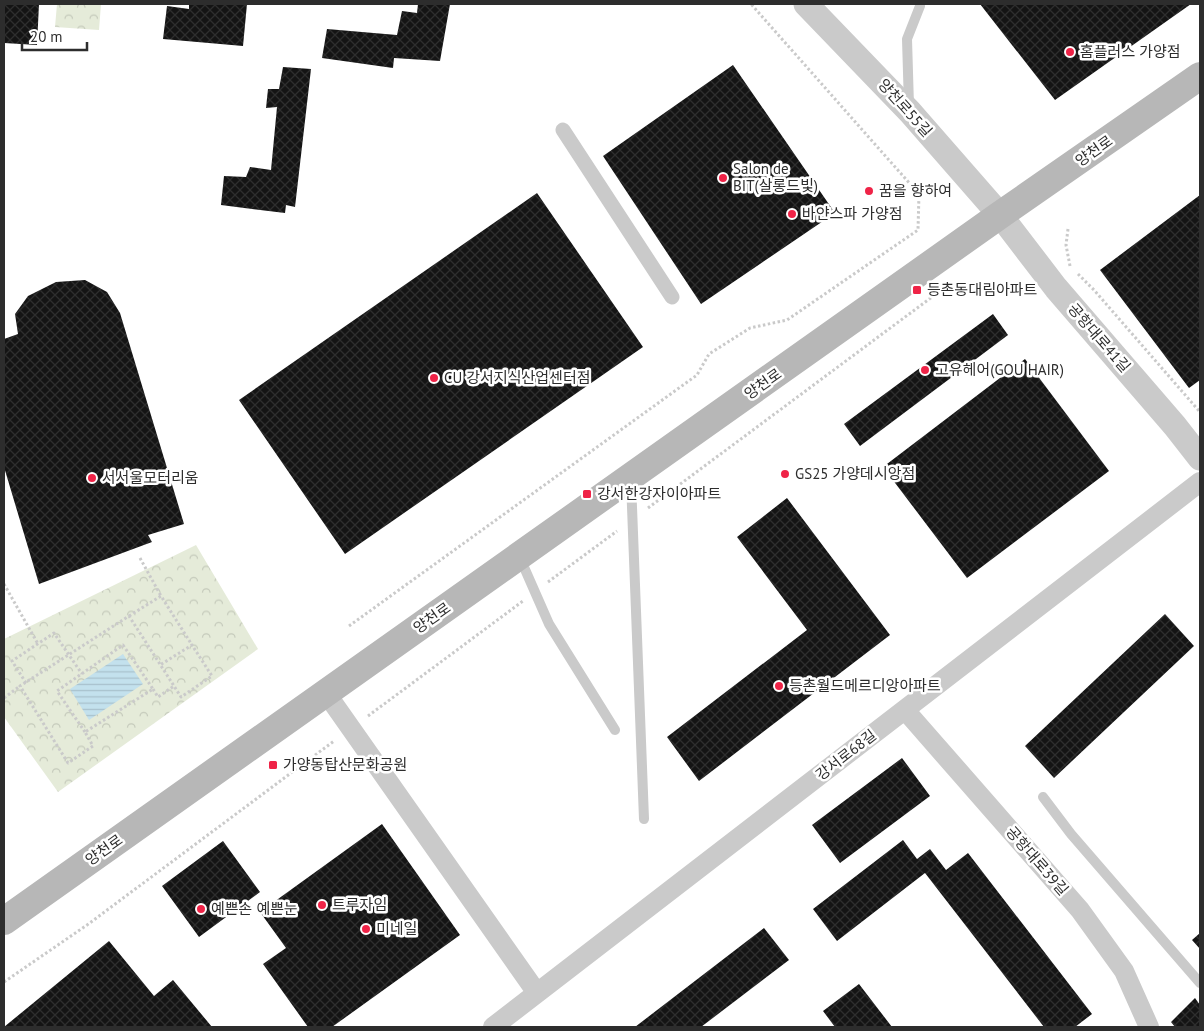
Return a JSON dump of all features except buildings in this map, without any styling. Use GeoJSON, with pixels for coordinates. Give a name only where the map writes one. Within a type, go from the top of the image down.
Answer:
{"type":"FeatureCollection","features":[{"type":"Feature","properties":{"kind":"main road","name":"양천로"},"geometry":{"type":"LineString","coordinates":[[4,921],[1000,215],[1200,76]]}},
{"type":"Feature","properties":{"kind":"street","name":"양천로55길"},"geometry":{"type":"LineString","coordinates":[[806,4],[910,112],[1000,215]]}},
{"type":"Feature","properties":{"kind":"street"},"geometry":{"type":"LineString","coordinates":[[563,130],[672,297]]}},
{"type":"Feature","properties":{"kind":"street","name":"공항대로41길"},"geometry":{"type":"LineString","coordinates":[[1000,215],[1056,288],[1175,426],[1200,458]]}},
{"type":"Feature","properties":{"kind":"street","name":"강서로68길"},"geometry":{"type":"LineString","coordinates":[[492,1027],[1200,482]]}},
{"type":"Feature","properties":{"kind":"street"},"geometry":{"type":"LineString","coordinates":[[326,693],[537,993]]}},
{"type":"Feature","properties":{"kind":"street","name":"공항대로39길"},"geometry":{"type":"LineString","coordinates":[[905,710],[1080,910],[1124,971],[1146,1026]]}},
{"type":"Feature","properties":{"kind":"lane"},"geometry":{"type":"LineString","coordinates":[[910,112],[907,38],[920,6]]}},
{"type":"Feature","properties":{"kind":"lane"},"geometry":{"type":"LineString","coordinates":[[631,478],[644,819]]}},
{"type":"Feature","properties":{"kind":"lane"},"geometry":{"type":"LineString","coordinates":[[519,557],[549,624],[615,730]]}},
{"type":"Feature","properties":{"kind":"lane"},"geometry":{"type":"LineString","coordinates":[[1043,797],[1071,834],[1200,983]]}},
{"type":"Feature","properties":{"kind":"path"},"geometry":{"type":"LineString","coordinates":[[349,626],[697,374],[709,354],[750,328],[786,320],[918,230],[919,194],[750,4]]}},
{"type":"Feature","properties":{"kind":"path"},"geometry":{"type":"LineString","coordinates":[[1068,229],[1066,245],[1070,267]]}},
{"type":"Feature","properties":{"kind":"path"},"geometry":{"type":"LineString","coordinates":[[1076,273],[1094,290],[1200,412]]}},
{"type":"Feature","properties":{"kind":"path"},"geometry":{"type":"LineString","coordinates":[[4,982],[87,925],[932,297]]}},
{"type":"Feature","properties":{"kind":"path"},"geometry":{"type":"LineString","coordinates":[[129,616],[181,697],[212,676],[161,596],[140,558]]}},
{"type":"Feature","properties":{"kind":"path"},"geometry":{"type":"LineString","coordinates":[[4,584],[38,644]]}},
{"type":"Feature","properties":{"kind":"path"},"geometry":{"type":"LineString","coordinates":[[4,698],[68,654],[161,596]]}},
{"type":"Feature","properties":{"kind":"path"},"geometry":{"type":"LineString","coordinates":[[26,683],[12,661],[54,633],[82,674]]}},
{"type":"Feature","properties":{"kind":"path"},"geometry":{"type":"LineString","coordinates":[[20,686],[68,762],[93,746],[56,691],[123,645],[158,696],[174,686]]}},
{"type":"Feature","properties":{"kind":"path"},"geometry":{"type":"LineString","coordinates":[[160,665],[192,645]]}},
{"type":"Feature","properties":{"kind":"path"},"geometry":{"type":"LineString","coordinates":[[85,732],[153,689]]}},
{"type":"Feature","properties":{"kind":"green space"},"geometry":{"type":"Polygon","coordinates":[[[57,4],[101,4],[99,30],[55,27],[57,4]]]}},
{"type":"Feature","properties":{"kind":"green space"},"geometry":{"type":"Polygon","coordinates":[[[196,545],[258,649],[58,792],[4,717],[4,639],[196,545]]]}},
{"type":"Feature","properties":{"kind":"water"},"geometry":{"type":"Polygon","coordinates":[[[123,654],[143,684],[89,720],[70,689],[123,654]]]}},
{"type":"Feature","properties":{"kind":"place","name":"홈플러스 가양점"},"geometry":{"type":"Point","coordinates":[1070,52]}},
{"type":"Feature","properties":{"kind":"place","name":"Salon de BIT(살롱드빛)"},"geometry":{"type":"Point","coordinates":[723,178]}},
{"type":"Feature","properties":{"kind":"place","name":"꿈을 향하여"},"geometry":{"type":"Point","coordinates":[869,191]}},
{"type":"Feature","properties":{"kind":"place","name":"바얀스파 가양점"},"geometry":{"type":"Point","coordinates":[792,214]}},
{"type":"Feature","properties":{"kind":"place","name":"등촌동대림아파트"},"geometry":{"type":"Point","coordinates":[917,290]}},
{"type":"Feature","properties":{"kind":"place","name":"고유헤어(GOU HAIR)"},"geometry":{"type":"Point","coordinates":[925,370]}},
{"type":"Feature","properties":{"kind":"place","name":"CU 강서지식산업센터점"},"geometry":{"type":"Point","coordinates":[434,378]}},
{"type":"Feature","properties":{"kind":"place","name":"GS25 가양데시앙점"},"geometry":{"type":"Point","coordinates":[785,474]}},
{"type":"Feature","properties":{"kind":"place","name":"서서울모터리움"},"geometry":{"type":"Point","coordinates":[92,478]}},
{"type":"Feature","properties":{"kind":"place","name":"강서한강자이아파트"},"geometry":{"type":"Point","coordinates":[587,494]}},
{"type":"Feature","properties":{"kind":"place","name":"등촌월드메르디앙아파트"},"geometry":{"type":"Point","coordinates":[779,686]}},
{"type":"Feature","properties":{"kind":"place","name":"가양동탑산문화공원"},"geometry":{"type":"Point","coordinates":[273,765]}},
{"type":"Feature","properties":{"kind":"place","name":"트루자임"},"geometry":{"type":"Point","coordinates":[322,905]}},
{"type":"Feature","properties":{"kind":"place","name":"예쁜손 예쁜눈"},"geometry":{"type":"Point","coordinates":[201,909]}},
{"type":"Feature","properties":{"kind":"place","name":"미네일"},"geometry":{"type":"Point","coordinates":[366,929]}}]}
